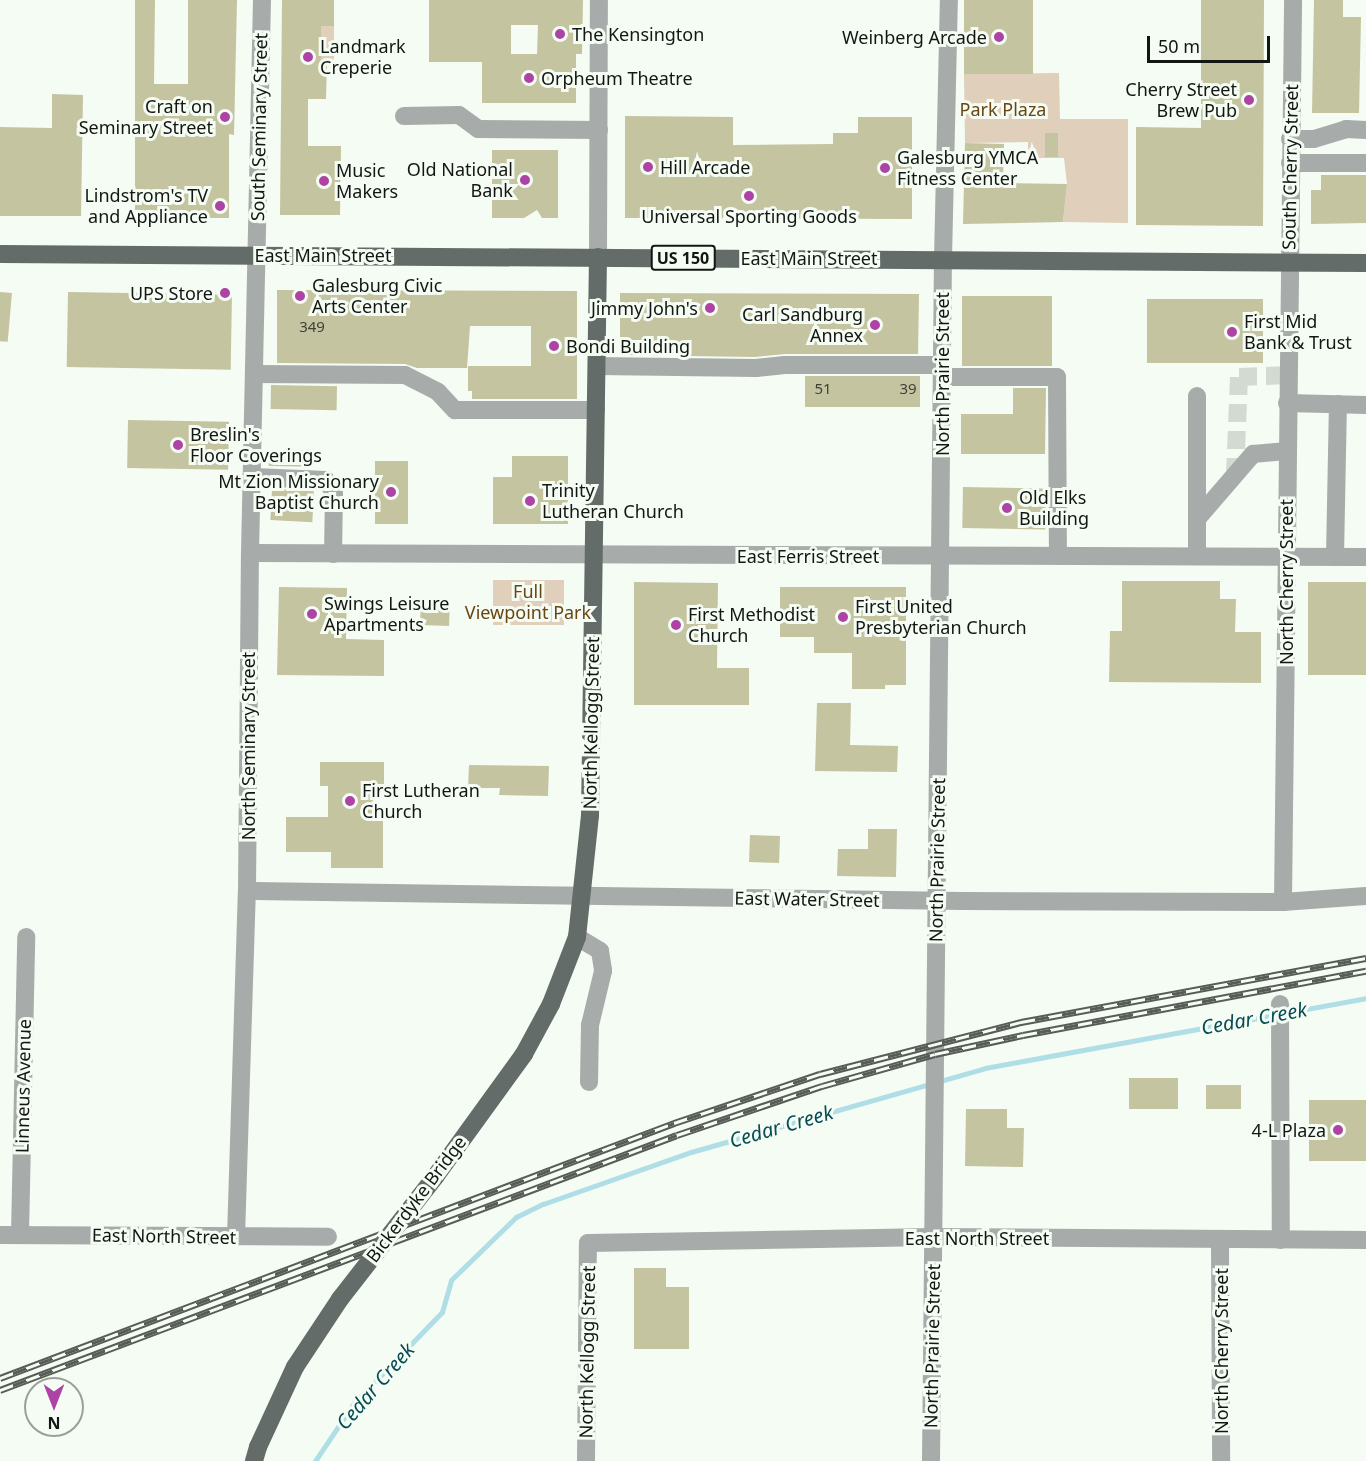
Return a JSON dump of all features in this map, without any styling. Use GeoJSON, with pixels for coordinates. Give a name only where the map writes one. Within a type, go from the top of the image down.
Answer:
{"type":"FeatureCollection","features":[{"type":"Feature","properties":{"kind":"main road","name":"East Main Street"},"geometry":{"type":"LineString","coordinates":[[0,254],[1366,262]]}},
{"type":"Feature","properties":{"kind":"main road","name":"North Kellogg Street"},"geometry":{"type":"LineString","coordinates":[[577,937],[590,815],[598,257]]}},
{"type":"Feature","properties":{"kind":"main road","name":"Bickerdyke Bridge"},"geometry":{"type":"LineString","coordinates":[[254,1461],[295,1367],[340,1299],[435,1177],[524,1054],[551,1004],[577,937]]}},
{"type":"Feature","properties":{"kind":"street","name":"South Seminary Street"},"geometry":{"type":"LineString","coordinates":[[256,255],[261,0]]}},
{"type":"Feature","properties":{"kind":"street"},"geometry":{"type":"LineString","coordinates":[[598,257],[599,0]]}},
{"type":"Feature","properties":{"kind":"street","name":"North Prairie Street"},"geometry":{"type":"LineString","coordinates":[[931,1461],[936,901],[942,556],[942,259],[949,0]]}},
{"type":"Feature","properties":{"kind":"street","name":"South Cherry Street"},"geometry":{"type":"LineString","coordinates":[[1289,262],[1293,0]]}},
{"type":"Feature","properties":{"kind":"street"},"geometry":{"type":"LineString","coordinates":[[404,116],[459,115],[478,129],[599,130]]}},
{"type":"Feature","properties":{"kind":"street"},"geometry":{"type":"LineString","coordinates":[[1290,139],[1314,139],[1346,129],[1366,129]]}},
{"type":"Feature","properties":{"kind":"street"},"geometry":{"type":"LineString","coordinates":[[1290,163],[1366,163]]}},
{"type":"Feature","properties":{"kind":"street","name":"North Seminary Street"},"geometry":{"type":"LineString","coordinates":[[236,1237],[247,891],[249,554],[256,255]]}},
{"type":"Feature","properties":{"kind":"street","name":"North Cherry Street"},"geometry":{"type":"LineString","coordinates":[[1283,902],[1289,262]]}},
{"type":"Feature","properties":{"kind":"street"},"geometry":{"type":"LineString","coordinates":[[597,366],[756,368],[785,364],[1057,377],[1058,556]]}},
{"type":"Feature","properties":{"kind":"street"},"geometry":{"type":"LineString","coordinates":[[254,374],[405,375],[438,392],[455,410],[596,410]]}},
{"type":"Feature","properties":{"kind":"street"},"geometry":{"type":"LineString","coordinates":[[1197,396],[1197,556]]}},
{"type":"Feature","properties":{"kind":"street"},"geometry":{"type":"LineString","coordinates":[[1287,403],[1366,405]]}},
{"type":"Feature","properties":{"kind":"street"},"geometry":{"type":"LineString","coordinates":[[1335,557],[1338,404]]}},
{"type":"Feature","properties":{"kind":"street"},"geometry":{"type":"LineString","coordinates":[[1197,519],[1253,454],[1287,451]]}},
{"type":"Feature","properties":{"kind":"street"},"geometry":{"type":"LineString","coordinates":[[251,477],[326,480],[334,493],[333,554]]}},
{"type":"Feature","properties":{"kind":"street","name":"East Ferris Street"},"geometry":{"type":"LineString","coordinates":[[249,554],[1366,557]]}},
{"type":"Feature","properties":{"kind":"street","name":"East Water Street"},"geometry":{"type":"LineString","coordinates":[[247,891],[936,901],[1283,902],[1366,896]]}},
{"type":"Feature","properties":{"kind":"street","name":"Linneus Avenue"},"geometry":{"type":"LineString","coordinates":[[20,1235],[26,937]]}},
{"type":"Feature","properties":{"kind":"street"},"geometry":{"type":"LineString","coordinates":[[577,937],[600,951],[603,971],[590,1025],[589,1082]]}},
{"type":"Feature","properties":{"kind":"street"},"geometry":{"type":"LineString","coordinates":[[1280,1004],[1281,1240]]}},
{"type":"Feature","properties":{"kind":"street","name":"East North Street"},"geometry":{"type":"LineString","coordinates":[[0,1235],[328,1237]]}},
{"type":"Feature","properties":{"kind":"street","name":"East North Street"},"geometry":{"type":"LineString","coordinates":[[588,1243],[933,1237],[1220,1241],[1366,1240]]}},
{"type":"Feature","properties":{"kind":"street","name":"North Cherry Street"},"geometry":{"type":"LineString","coordinates":[[1220,1241],[1221,1461]]}},
{"type":"Feature","properties":{"kind":"street","name":"North Kellogg Street"},"geometry":{"type":"LineString","coordinates":[[586,1461],[588,1243]]}},
{"type":"Feature","properties":{"kind":"green space"},"geometry":{"type":"Polygon","coordinates":[[[321,26],[334,26],[334,61],[282,61],[321,53],[321,26]]]}},
{"type":"Feature","properties":{"kind":"green space","name":"Park Plaza"},"geometry":{"type":"Polygon","coordinates":[[[1059,73],[1060,119],[1128,119],[1128,223],[1063,222],[1067,184],[1064,158],[1028,158],[1028,142],[965,143],[964,74],[1059,73]]]}},
{"type":"Feature","properties":{"kind":"green space","name":"Full Viewpoint Park"},"geometry":{"type":"Polygon","coordinates":[[[493,580],[564,580],[564,625],[493,625],[493,580]]]}},
{"type":"Feature","properties":{"kind":"building"},"geometry":{"type":"Polygon","coordinates":[[[135,0],[155,0],[154,84],[188,84],[188,0],[237,0],[234,135],[229,134],[229,218],[135,218],[135,0]]]}},
{"type":"Feature","properties":{"kind":"building"},"geometry":{"type":"Polygon","coordinates":[[[282,0],[334,0],[334,26],[321,26],[321,61],[327,61],[326,99],[308,99],[308,146],[341,146],[340,215],[280,215],[282,0]]]}},
{"type":"Feature","properties":{"kind":"building"},"geometry":{"type":"Polygon","coordinates":[[[429,0],[583,0],[582,54],[576,54],[576,103],[482,103],[482,62],[429,62],[429,0]],[[511,25],[511,54],[537,54],[538,25],[511,25]]]}},
{"type":"Feature","properties":{"kind":"building","name":"Weinberg Arcade"},"geometry":{"type":"Polygon","coordinates":[[[964,0],[1033,0],[1033,74],[964,74],[964,0]]]}},
{"type":"Feature","properties":{"kind":"building"},"geometry":{"type":"Polygon","coordinates":[[[1201,0],[1264,0],[1263,226],[1136,225],[1136,127],[1201,128],[1201,0]]]}},
{"type":"Feature","properties":{"kind":"building"},"geometry":{"type":"Polygon","coordinates":[[[1314,0],[1343,0],[1343,17],[1361,17],[1359,113],[1312,113],[1314,0]]]}},
{"type":"Feature","properties":{"kind":"building"},"geometry":{"type":"Polygon","coordinates":[[[52,94],[83,95],[81,216],[0,216],[0,127],[52,128],[52,94]]]}},
{"type":"Feature","properties":{"kind":"building"},"geometry":{"type":"Polygon","coordinates":[[[625,116],[733,117],[733,145],[833,144],[833,133],[858,133],[858,117],[912,117],[912,219],[625,218],[625,116]]]}},
{"type":"Feature","properties":{"kind":"building"},"geometry":{"type":"Polygon","coordinates":[[[1045,133],[1058,133],[1058,157],[1045,157],[1045,133]]]}},
{"type":"Feature","properties":{"kind":"building"},"geometry":{"type":"Polygon","coordinates":[[[965,143],[1004,144],[1003,183],[1067,184],[1063,222],[963,224],[965,143]]]}},
{"type":"Feature","properties":{"kind":"building","name":"Old National Bank"},"geometry":{"type":"Polygon","coordinates":[[[492,150],[558,150],[558,218],[542,218],[537,210],[524,218],[492,218],[492,150]]]}},
{"type":"Feature","properties":{"kind":"building"},"geometry":{"type":"Polygon","coordinates":[[[1321,175],[1366,175],[1366,223],[1311,224],[1311,190],[1321,190],[1321,175]]]}},
{"type":"Feature","properties":{"kind":"building"},"geometry":{"type":"Polygon","coordinates":[[[277,290],[577,291],[577,399],[472,399],[472,391],[468,391],[468,366],[531,366],[531,326],[470,326],[467,368],[417,368],[405,364],[277,363],[277,290]]]}},
{"type":"Feature","properties":{"kind":"building"},"geometry":{"type":"Polygon","coordinates":[[[0,292],[12,293],[8,342],[0,341],[0,292]]]}},
{"type":"Feature","properties":{"kind":"building"},"geometry":{"type":"Polygon","coordinates":[[[68,292],[232,295],[231,370],[67,367],[68,292]]]}},
{"type":"Feature","properties":{"kind":"building"},"geometry":{"type":"Polygon","coordinates":[[[620,293],[919,294],[918,354],[785,354],[755,357],[620,355],[620,293]]]}},
{"type":"Feature","properties":{"kind":"building"},"geometry":{"type":"Polygon","coordinates":[[[962,296],[1052,296],[1052,366],[962,366],[962,296]]]}},
{"type":"Feature","properties":{"kind":"building"},"geometry":{"type":"Polygon","coordinates":[[[1147,299],[1263,299],[1263,363],[1147,363],[1147,299]]]}},
{"type":"Feature","properties":{"kind":"building"},"geometry":{"type":"Polygon","coordinates":[[[805,376],[920,376],[920,407],[805,407],[805,376]]]}},
{"type":"Feature","properties":{"kind":"building"},"geometry":{"type":"Polygon","coordinates":[[[271,385],[337,386],[337,410],[271,409],[271,385]]]}},
{"type":"Feature","properties":{"kind":"building"},"geometry":{"type":"Polygon","coordinates":[[[1013,388],[1046,388],[1045,454],[961,454],[961,414],[1013,414],[1013,388]]]}},
{"type":"Feature","properties":{"kind":"building","name":"Breslin's Floor Coverings"},"geometry":{"type":"Polygon","coordinates":[[[128,420],[229,422],[228,470],[127,468],[128,420]]]}},
{"type":"Feature","properties":{"kind":"building"},"geometry":{"type":"Polygon","coordinates":[[[269,450],[312,451],[312,467],[269,466],[269,450]]]}},
{"type":"Feature","properties":{"kind":"building","name":"Trinity Lutheran Church"},"geometry":{"type":"Polygon","coordinates":[[[512,456],[568,456],[568,524],[493,524],[493,477],[512,477],[512,456]]]}},
{"type":"Feature","properties":{"kind":"building","name":"Mt Zion Missionary Baptist Church"},"geometry":{"type":"Polygon","coordinates":[[[375,461],[408,461],[408,524],[375,524],[375,461]]]}},
{"type":"Feature","properties":{"kind":"building","name":"Old Elks Building"},"geometry":{"type":"Polygon","coordinates":[[[963,487],[1046,488],[1045,529],[962,528],[963,487]]]}},
{"type":"Feature","properties":{"kind":"building"},"geometry":{"type":"Polygon","coordinates":[[[272,489],[314,491],[312,522],[270,520],[272,489]]]}},
{"type":"Feature","properties":{"kind":"building"},"geometry":{"type":"Polygon","coordinates":[[[1122,581],[1220,581],[1220,599],[1236,599],[1235,632],[1261,632],[1261,683],[1109,682],[1110,631],[1122,631],[1122,581]]]}},
{"type":"Feature","properties":{"kind":"building","name":"First Methodist Church"},"geometry":{"type":"Polygon","coordinates":[[[634,582],[718,583],[717,668],[749,668],[749,705],[634,705],[634,582]]]}},
{"type":"Feature","properties":{"kind":"building"},"geometry":{"type":"Polygon","coordinates":[[[1308,582],[1366,582],[1366,675],[1308,675],[1308,582]]]}},
{"type":"Feature","properties":{"kind":"building","name":"Swings Leisure Apartments"},"geometry":{"type":"Polygon","coordinates":[[[279,587],[347,588],[346,639],[384,640],[384,676],[277,675],[279,587]]]}},
{"type":"Feature","properties":{"kind":"building","name":"First United Presbyterian Church"},"geometry":{"type":"Polygon","coordinates":[[[780,587],[906,587],[906,685],[885,685],[885,689],[852,689],[852,653],[814,653],[814,637],[780,637],[780,587]]]}},
{"type":"Feature","properties":{"kind":"building"},"geometry":{"type":"Polygon","coordinates":[[[421,598],[450,599],[449,626],[420,625],[421,598]]]}},
{"type":"Feature","properties":{"kind":"building"},"geometry":{"type":"Polygon","coordinates":[[[817,703],[851,703],[850,745],[898,746],[897,772],[815,771],[817,703]]]}},
{"type":"Feature","properties":{"kind":"building","name":"First Lutheran Church"},"geometry":{"type":"Polygon","coordinates":[[[320,762],[384,762],[384,784],[373,784],[373,817],[383,817],[383,868],[331,868],[331,852],[286,852],[286,817],[328,817],[328,786],[320,786],[320,762]]]}},
{"type":"Feature","properties":{"kind":"building"},"geometry":{"type":"Polygon","coordinates":[[[469,765],[549,766],[548,796],[499,795],[500,788],[468,788],[469,765]]]}},
{"type":"Feature","properties":{"kind":"building"},"geometry":{"type":"Polygon","coordinates":[[[868,829],[897,829],[896,877],[837,876],[838,849],[868,849],[868,829]]]}},
{"type":"Feature","properties":{"kind":"building"},"geometry":{"type":"Polygon","coordinates":[[[750,835],[780,836],[779,863],[749,862],[750,835]]]}},
{"type":"Feature","properties":{"kind":"building"},"geometry":{"type":"Polygon","coordinates":[[[1129,1078],[1178,1078],[1178,1109],[1129,1109],[1129,1078]]]}},
{"type":"Feature","properties":{"kind":"building"},"geometry":{"type":"Polygon","coordinates":[[[1206,1085],[1241,1085],[1241,1109],[1206,1109],[1206,1085]]]}},
{"type":"Feature","properties":{"kind":"building","name":"4-L Plaza"},"geometry":{"type":"Polygon","coordinates":[[[1309,1100],[1366,1100],[1366,1161],[1309,1161],[1309,1100]]]}},
{"type":"Feature","properties":{"kind":"building"},"geometry":{"type":"Polygon","coordinates":[[[966,1109],[1007,1109],[1007,1128],[1024,1128],[1023,1167],[965,1166],[966,1109]]]}},
{"type":"Feature","properties":{"kind":"building"},"geometry":{"type":"Polygon","coordinates":[[[634,1268],[666,1268],[666,1287],[689,1287],[689,1349],[634,1349],[634,1268]]]}},
{"type":"Feature","properties":{"kind":"waterway","name":"Cedar Creek"},"geometry":{"type":"LineString","coordinates":[[315,1461],[354,1403],[442,1312],[451,1280],[516,1217],[543,1204],[691,1152],[985,1068],[1366,998]]}},
{"type":"Feature","properties":{"kind":"tunnel"},"geometry":{"type":"LineString","coordinates":[[1235,476],[1239,377],[1288,375]]}},
{"type":"Feature","properties":{"kind":"railway"},"geometry":{"type":"LineString","coordinates":[[0,1378],[674,1123],[820,1074],[1021,1022],[1366,958]]}},
{"type":"Feature","properties":{"kind":"railway"},"geometry":{"type":"LineString","coordinates":[[0,1390],[677,1135],[822,1086],[935,1054],[1023,1035],[1366,971]]}},
{"type":"Feature","properties":{"kind":"place","name":"The Kensington"},"geometry":{"type":"Point","coordinates":[560,34]}},
{"type":"Feature","properties":{"kind":"place","name":"Weinberg Arcade"},"geometry":{"type":"Point","coordinates":[999,37]}},
{"type":"Feature","properties":{"kind":"place","name":"Landmark Creperie"},"geometry":{"type":"Point","coordinates":[308,57]}},
{"type":"Feature","properties":{"kind":"place","name":"Orpheum Theatre"},"geometry":{"type":"Point","coordinates":[529,78]}},
{"type":"Feature","properties":{"kind":"place","name":"Cherry Street Brew Pub"},"geometry":{"type":"Point","coordinates":[1249,100]}},
{"type":"Feature","properties":{"kind":"place","name":"Craft on Seminary Street"},"geometry":{"type":"Point","coordinates":[225,117]}},
{"type":"Feature","properties":{"kind":"place","name":"Hill Arcade"},"geometry":{"type":"Point","coordinates":[648,167]}},
{"type":"Feature","properties":{"kind":"place","name":"Galesburg YMCA Fitness Center"},"geometry":{"type":"Point","coordinates":[885,168]}},
{"type":"Feature","properties":{"kind":"place","name":"Old National Bank"},"geometry":{"type":"Point","coordinates":[525,180]}},
{"type":"Feature","properties":{"kind":"place","name":"Music Makers"},"geometry":{"type":"Point","coordinates":[324,181]}},
{"type":"Feature","properties":{"kind":"place","name":"Universal Sporting Goods"},"geometry":{"type":"Point","coordinates":[749,196]}},
{"type":"Feature","properties":{"kind":"place","name":"Lindstrom's TV and Appliance"},"geometry":{"type":"Point","coordinates":[220,206]}},
{"type":"Feature","properties":{"kind":"place","name":"UPS Store"},"geometry":{"type":"Point","coordinates":[225,293]}},
{"type":"Feature","properties":{"kind":"place","name":"Galesburg Civic Arts Center"},"geometry":{"type":"Point","coordinates":[300,296]}},
{"type":"Feature","properties":{"kind":"place","name":"Jimmy John's"},"geometry":{"type":"Point","coordinates":[710,308]}},
{"type":"Feature","properties":{"kind":"place","name":"Carl Sandburg Annex"},"geometry":{"type":"Point","coordinates":[875,325]}},
{"type":"Feature","properties":{"kind":"place","name":"First Mid Bank & Trust"},"geometry":{"type":"Point","coordinates":[1232,332]}},
{"type":"Feature","properties":{"kind":"place","name":"Bondi Building"},"geometry":{"type":"Point","coordinates":[554,346]}},
{"type":"Feature","properties":{"kind":"place","name":"Breslin's Floor Coverings"},"geometry":{"type":"Point","coordinates":[178,445]}},
{"type":"Feature","properties":{"kind":"place","name":"Mt Zion Missionary Baptist Church"},"geometry":{"type":"Point","coordinates":[391,492]}},
{"type":"Feature","properties":{"kind":"place","name":"Trinity Lutheran Church"},"geometry":{"type":"Point","coordinates":[530,501]}},
{"type":"Feature","properties":{"kind":"place","name":"Old Elks Building"},"geometry":{"type":"Point","coordinates":[1007,508]}},
{"type":"Feature","properties":{"kind":"place","name":"Swings Leisure Apartments"},"geometry":{"type":"Point","coordinates":[312,614]}},
{"type":"Feature","properties":{"kind":"place","name":"First United Presbyterian Church"},"geometry":{"type":"Point","coordinates":[843,617]}},
{"type":"Feature","properties":{"kind":"place","name":"First Methodist Church"},"geometry":{"type":"Point","coordinates":[676,625]}},
{"type":"Feature","properties":{"kind":"place","name":"First Lutheran Church"},"geometry":{"type":"Point","coordinates":[350,801]}},
{"type":"Feature","properties":{"kind":"place","name":"4-L Plaza"},"geometry":{"type":"Point","coordinates":[1338,1130]}}]}
